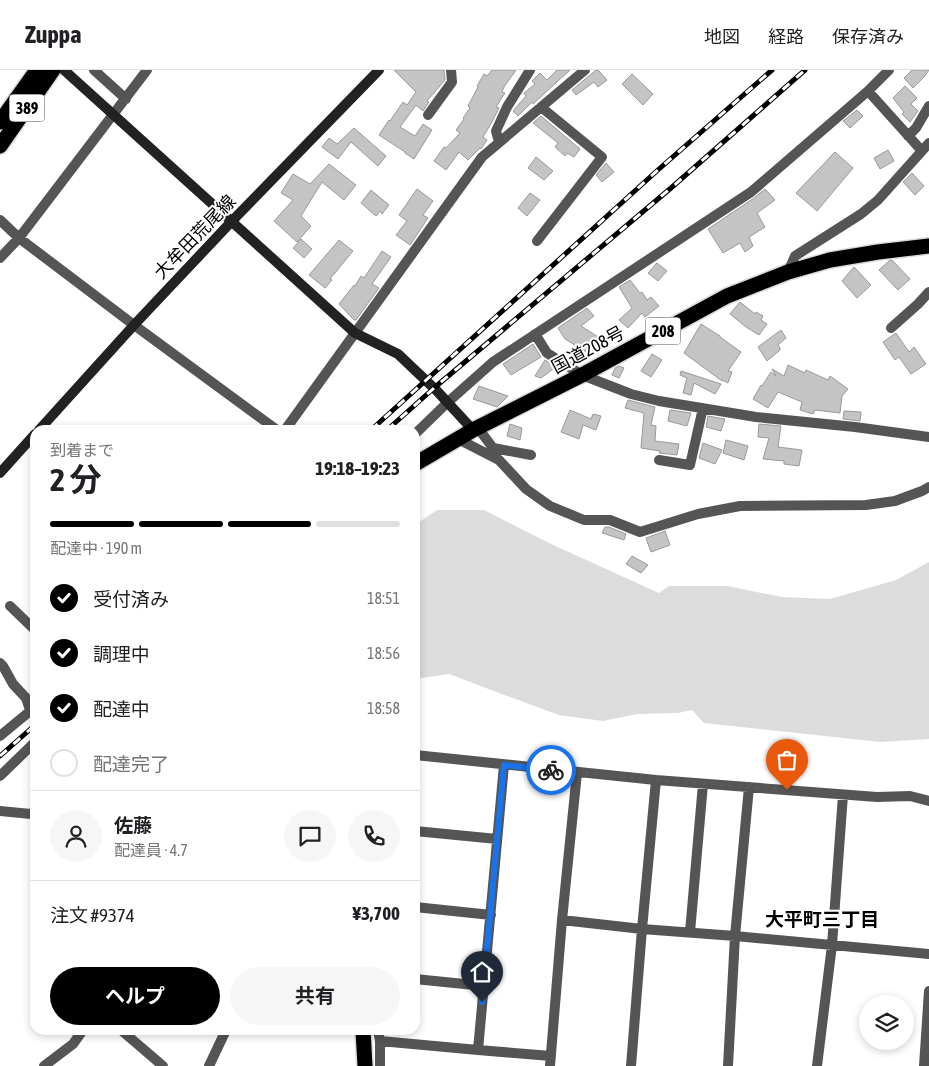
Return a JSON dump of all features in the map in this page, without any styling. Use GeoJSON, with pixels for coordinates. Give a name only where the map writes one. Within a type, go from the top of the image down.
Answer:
{"type":"FeatureCollection","features":[{"type":"Feature","properties":{"kind":"highway","name":"389"},"geometry":{"type":"LineString","coordinates":[[0,122],[36,70]]}},
{"type":"Feature","properties":{"kind":"highway","name":"389"},"geometry":{"type":"LineString","coordinates":[[0,146],[53,70]]}},
{"type":"Feature","properties":{"kind":"highway","name":"国道208号"},"geometry":{"type":"LineString","coordinates":[[420,461],[458,438],[582,375],[728,296],[788,272],[830,260],[929,246]]}},
{"type":"Feature","properties":{"kind":"highway"},"geometry":{"type":"LineString","coordinates":[[362,1035],[365,1066]]}},
{"type":"Feature","properties":{"kind":"street"},"geometry":{"type":"LineString","coordinates":[[64,70],[355,333],[398,354],[493,448],[531,455]]}},
{"type":"Feature","properties":{"kind":"street"},"geometry":{"type":"LineString","coordinates":[[94,70],[126,99]]}},
{"type":"Feature","properties":{"kind":"street"},"geometry":{"type":"LineString","coordinates":[[0,258],[19,238],[147,70]]}},
{"type":"Feature","properties":{"kind":"street"},"geometry":{"type":"LineString","coordinates":[[428,115],[452,82],[451,70]]}},
{"type":"Feature","properties":{"kind":"street"},"geometry":{"type":"LineString","coordinates":[[499,142],[496,131],[507,106],[530,70]]}},
{"type":"Feature","properties":{"kind":"street"},"geometry":{"type":"LineString","coordinates":[[289,425],[482,157],[584,70]]}},
{"type":"Feature","properties":{"kind":"street"},"geometry":{"type":"LineString","coordinates":[[420,429],[493,362],[751,192],[868,91],[889,70]]}},
{"type":"Feature","properties":{"kind":"street","name":"大牟田荒尾線"},"geometry":{"type":"LineString","coordinates":[[44,425],[134,325],[373,72]]}},
{"type":"Feature","properties":{"kind":"street"},"geometry":{"type":"LineString","coordinates":[[868,91],[922,151]]}},
{"type":"Feature","properties":{"kind":"street"},"geometry":{"type":"LineString","coordinates":[[908,136],[916,128],[929,106]]}},
{"type":"Feature","properties":{"kind":"street"},"geometry":{"type":"LineString","coordinates":[[537,241],[602,157],[541,107]]}},
{"type":"Feature","properties":{"kind":"street"},"geometry":{"type":"LineString","coordinates":[[788,272],[795,256],[861,214],[878,200],[929,143]]}},
{"type":"Feature","properties":{"kind":"street"},"geometry":{"type":"LineString","coordinates":[[0,220],[19,238],[270,425]]}},
{"type":"Feature","properties":{"kind":"street"},"geometry":{"type":"LineString","coordinates":[[891,328],[929,292]]}},
{"type":"Feature","properties":{"kind":"street"},"geometry":{"type":"LineString","coordinates":[[535,334],[547,353],[582,375],[631,394],[659,401],[756,417],[929,437]]}},
{"type":"Feature","properties":{"kind":"street"},"geometry":{"type":"LineString","coordinates":[[659,460],[690,465],[703,408]]}},
{"type":"Feature","properties":{"kind":"street"},"geometry":{"type":"LineString","coordinates":[[458,438],[499,460],[526,489],[550,506],[584,520],[610,520],[640,532],[698,514],[740,506],[866,505],[895,501],[929,487]]}},
{"type":"Feature","properties":{"kind":"street"},"geometry":{"type":"LineString","coordinates":[[0,473],[30,440]]}},
{"type":"Feature","properties":{"kind":"street"},"geometry":{"type":"LineString","coordinates":[[10,606],[30,625]]}},
{"type":"Feature","properties":{"kind":"street"},"geometry":{"type":"LineString","coordinates":[[0,663],[12,684],[30,704]]}},
{"type":"Feature","properties":{"kind":"street"},"geometry":{"type":"LineString","coordinates":[[0,736],[30,711]]}},
{"type":"Feature","properties":{"kind":"street"},"geometry":{"type":"LineString","coordinates":[[0,776],[30,747]]}},
{"type":"Feature","properties":{"kind":"street"},"geometry":{"type":"LineString","coordinates":[[420,756],[577,773],[877,797],[910,796],[929,801]]}},
{"type":"Feature","properties":{"kind":"street"},"geometry":{"type":"LineString","coordinates":[[478,1050],[504,765]]}},
{"type":"Feature","properties":{"kind":"street"},"geometry":{"type":"LineString","coordinates":[[380,1041],[478,1050],[551,1061],[562,920],[577,773]]}},
{"type":"Feature","properties":{"kind":"street"},"geometry":{"type":"LineString","coordinates":[[630,1066],[656,780]]}},
{"type":"Feature","properties":{"kind":"street"},"geometry":{"type":"LineString","coordinates":[[690,932],[703,784]]}},
{"type":"Feature","properties":{"kind":"street"},"geometry":{"type":"LineString","coordinates":[[728,1066],[735,936],[749,787]]}},
{"type":"Feature","properties":{"kind":"street"},"geometry":{"type":"LineString","coordinates":[[817,1066],[832,945],[844,794]]}},
{"type":"Feature","properties":{"kind":"street"},"geometry":{"type":"LineString","coordinates":[[0,811],[30,814]]}},
{"type":"Feature","properties":{"kind":"street"},"geometry":{"type":"LineString","coordinates":[[420,831],[497,839]]}},
{"type":"Feature","properties":{"kind":"street"},"geometry":{"type":"LineString","coordinates":[[420,907],[491,914]]}},
{"type":"Feature","properties":{"kind":"street"},"geometry":{"type":"LineString","coordinates":[[562,920],[642,929],[929,954]]}},
{"type":"Feature","properties":{"kind":"street"},"geometry":{"type":"LineString","coordinates":[[420,980],[484,986]]}},
{"type":"Feature","properties":{"kind":"street"},"geometry":{"type":"LineString","coordinates":[[924,1066],[929,990]]}},
{"type":"Feature","properties":{"kind":"street"},"geometry":{"type":"LineString","coordinates":[[44,1066],[73,1044],[79,1035]]}},
{"type":"Feature","properties":{"kind":"street"},"geometry":{"type":"LineString","coordinates":[[127,1035],[163,1066]]}},
{"type":"Feature","properties":{"kind":"street"},"geometry":{"type":"LineString","coordinates":[[209,1066],[224,1035]]}},
{"type":"Feature","properties":{"kind":"street"},"geometry":{"type":"LineString","coordinates":[[379,1035],[380,1066]]}},
{"type":"Feature","properties":{"kind":"shaded area"},"geometry":{"type":"Polygon","coordinates":[[[437,510],[484,510],[551,544],[659,593],[669,586],[727,586],[782,597],[830,599],[896,580],[929,562],[929,739],[880,742],[704,723],[692,710],[678,713],[637,714],[603,721],[559,715],[449,674],[420,678],[420,522],[437,510]]]}},
{"type":"Feature","properties":{"kind":"building"},"geometry":{"type":"Polygon","coordinates":[[[394,70],[444,70],[445,80],[427,101],[429,102],[423,111],[416,105],[400,127],[415,136],[423,124],[432,130],[414,159],[379,135],[403,102],[407,105],[416,92],[394,70]]]}},
{"type":"Feature","properties":{"kind":"building"},"geometry":{"type":"Polygon","coordinates":[[[492,70],[516,70],[504,87],[502,92],[505,93],[496,107],[499,108],[483,137],[487,140],[481,149],[468,160],[459,152],[446,170],[434,161],[444,147],[446,148],[460,133],[456,130],[470,108],[468,106],[477,86],[484,74],[487,76],[492,70]]]}},
{"type":"Feature","properties":{"kind":"building"},"geometry":{"type":"Polygon","coordinates":[[[557,70],[570,70],[518,116],[513,111],[526,96],[524,93],[535,84],[532,81],[540,73],[547,80],[557,70]]]}},
{"type":"Feature","properties":{"kind":"building"},"geometry":{"type":"Polygon","coordinates":[[[596,70],[607,80],[598,87],[594,82],[576,95],[572,90],[596,70]]]}},
{"type":"Feature","properties":{"kind":"building"},"geometry":{"type":"Polygon","coordinates":[[[912,70],[929,70],[913,88],[904,78],[912,70]]]}},
{"type":"Feature","properties":{"kind":"building"},"geometry":{"type":"Polygon","coordinates":[[[632,74],[653,94],[643,105],[622,84],[632,74]]]}},
{"type":"Feature","properties":{"kind":"building"},"geometry":{"type":"Polygon","coordinates":[[[905,86],[917,98],[911,104],[918,111],[910,122],[902,114],[904,112],[893,98],[905,86]]]}},
{"type":"Feature","properties":{"kind":"building"},"geometry":{"type":"Polygon","coordinates":[[[857,110],[863,116],[850,128],[843,121],[857,110]]]}},
{"type":"Feature","properties":{"kind":"building"},"geometry":{"type":"Polygon","coordinates":[[[541,116],[580,149],[574,157],[567,153],[565,156],[555,147],[558,143],[533,123],[541,116]]]}},
{"type":"Feature","properties":{"kind":"building"},"geometry":{"type":"Polygon","coordinates":[[[354,128],[386,156],[378,166],[351,142],[338,159],[322,147],[329,138],[337,144],[354,128]]]}},
{"type":"Feature","properties":{"kind":"building"},"geometry":{"type":"Polygon","coordinates":[[[888,150],[894,161],[880,169],[874,158],[888,150]]]}},
{"type":"Feature","properties":{"kind":"building"},"geometry":{"type":"Polygon","coordinates":[[[835,152],[853,168],[817,211],[796,193],[835,152]]]}},
{"type":"Feature","properties":{"kind":"building"},"geometry":{"type":"Polygon","coordinates":[[[536,157],[553,171],[544,180],[528,168],[536,157]]]}},
{"type":"Feature","properties":{"kind":"building"},"geometry":{"type":"Polygon","coordinates":[[[606,163],[614,172],[602,182],[596,175],[606,163]]]}},
{"type":"Feature","properties":{"kind":"building"},"geometry":{"type":"Polygon","coordinates":[[[329,164],[356,185],[344,200],[322,182],[301,216],[311,226],[297,242],[274,221],[293,200],[281,193],[293,174],[310,184],[329,164]]]}},
{"type":"Feature","properties":{"kind":"building"},"geometry":{"type":"Polygon","coordinates":[[[912,173],[924,186],[915,195],[903,182],[912,173]]]}},
{"type":"Feature","properties":{"kind":"building"},"geometry":{"type":"Polygon","coordinates":[[[417,189],[433,201],[423,215],[428,218],[410,245],[396,235],[407,221],[399,215],[417,189]]]}},
{"type":"Feature","properties":{"kind":"building"},"geometry":{"type":"Polygon","coordinates":[[[765,189],[775,200],[757,213],[765,227],[749,237],[753,246],[745,252],[740,243],[723,253],[708,229],[765,189]]]}},
{"type":"Feature","properties":{"kind":"building"},"geometry":{"type":"Polygon","coordinates":[[[371,190],[389,205],[382,214],[380,211],[376,216],[361,203],[371,190]]]}},
{"type":"Feature","properties":{"kind":"building"},"geometry":{"type":"Polygon","coordinates":[[[530,193],[540,200],[527,216],[518,208],[530,193]]]}},
{"type":"Feature","properties":{"kind":"building"},"geometry":{"type":"Polygon","coordinates":[[[301,239],[312,249],[304,258],[293,248],[301,239]]]}},
{"type":"Feature","properties":{"kind":"building"},"geometry":{"type":"Polygon","coordinates":[[[339,240],[353,251],[325,288],[309,275],[339,240]]]}},
{"type":"Feature","properties":{"kind":"building"},"geometry":{"type":"Polygon","coordinates":[[[382,251],[391,257],[372,284],[379,288],[356,320],[354,320],[339,304],[361,276],[364,278],[382,251]]]}},
{"type":"Feature","properties":{"kind":"building"},"geometry":{"type":"Polygon","coordinates":[[[890,260],[910,279],[898,290],[879,270],[890,260]]]}},
{"type":"Feature","properties":{"kind":"building"},"geometry":{"type":"Polygon","coordinates":[[[657,263],[667,271],[658,281],[648,273],[657,263]]]}},
{"type":"Feature","properties":{"kind":"building"},"geometry":{"type":"Polygon","coordinates":[[[854,267],[871,285],[857,298],[842,281],[854,267]]]}},
{"type":"Feature","properties":{"kind":"building"},"geometry":{"type":"Polygon","coordinates":[[[630,280],[647,300],[651,297],[659,306],[645,317],[642,313],[628,328],[619,320],[632,308],[619,287],[630,280]]]}},
{"type":"Feature","properties":{"kind":"building"},"geometry":{"type":"Polygon","coordinates":[[[740,302],[755,314],[756,312],[763,316],[761,320],[767,324],[759,335],[730,314],[740,302]]]}},
{"type":"Feature","properties":{"kind":"building"},"geometry":{"type":"Polygon","coordinates":[[[587,308],[594,316],[581,326],[600,338],[595,348],[586,352],[565,339],[558,328],[587,308]]]}},
{"type":"Feature","properties":{"kind":"building"},"geometry":{"type":"Polygon","coordinates":[[[701,324],[741,352],[728,371],[732,372],[728,383],[722,381],[684,353],[701,324]]]}},
{"type":"Feature","properties":{"kind":"building"},"geometry":{"type":"Polygon","coordinates":[[[781,330],[786,338],[778,345],[780,350],[767,361],[758,347],[781,330]]]}},
{"type":"Feature","properties":{"kind":"building"},"geometry":{"type":"Polygon","coordinates":[[[896,333],[909,352],[914,347],[926,364],[911,374],[899,357],[895,360],[883,342],[896,333]]]}},
{"type":"Feature","properties":{"kind":"building"},"geometry":{"type":"Polygon","coordinates":[[[533,344],[541,357],[511,375],[503,364],[533,344]]]}},
{"type":"Feature","properties":{"kind":"building"},"geometry":{"type":"Polygon","coordinates":[[[652,354],[662,360],[651,377],[641,371],[652,354]]]}},
{"type":"Feature","properties":{"kind":"building"},"geometry":{"type":"Polygon","coordinates":[[[545,360],[556,367],[541,378],[535,376],[545,360]]]}},
{"type":"Feature","properties":{"kind":"building"},"geometry":{"type":"Polygon","coordinates":[[[788,365],[805,373],[806,370],[828,380],[830,376],[848,389],[842,396],[840,413],[815,410],[813,414],[800,410],[802,402],[778,392],[768,408],[753,399],[771,372],[776,376],[772,369],[784,376],[788,365]]]}},
{"type":"Feature","properties":{"kind":"building"},"geometry":{"type":"Polygon","coordinates":[[[619,366],[624,368],[619,378],[612,375],[615,368],[619,366]]]}},
{"type":"Feature","properties":{"kind":"building"},"geometry":{"type":"Polygon","coordinates":[[[681,371],[721,384],[715,394],[694,383],[691,395],[683,393],[687,378],[680,375],[681,371]]]}},
{"type":"Feature","properties":{"kind":"building"},"geometry":{"type":"Polygon","coordinates":[[[479,386],[508,396],[497,407],[473,399],[479,386]]]}},
{"type":"Feature","properties":{"kind":"building"},"geometry":{"type":"Polygon","coordinates":[[[628,400],[655,407],[651,425],[656,426],[655,441],[679,444],[677,455],[641,448],[644,413],[625,408],[628,400]]]}},
{"type":"Feature","properties":{"kind":"building"},"geometry":{"type":"Polygon","coordinates":[[[570,410],[591,419],[593,414],[601,416],[596,430],[583,425],[579,439],[561,432],[570,410]]]}},
{"type":"Feature","properties":{"kind":"building"},"geometry":{"type":"Polygon","coordinates":[[[670,410],[691,413],[687,426],[668,421],[670,410]]]}},
{"type":"Feature","properties":{"kind":"building"},"geometry":{"type":"Polygon","coordinates":[[[844,411],[861,412],[860,421],[843,419],[844,411]]]}},
{"type":"Feature","properties":{"kind":"building"},"geometry":{"type":"Polygon","coordinates":[[[708,416],[725,419],[721,431],[706,427],[708,416]]]}},
{"type":"Feature","properties":{"kind":"building"},"geometry":{"type":"Polygon","coordinates":[[[510,424],[522,428],[520,440],[507,436],[510,424]]]}},
{"type":"Feature","properties":{"kind":"building"},"geometry":{"type":"Polygon","coordinates":[[[759,424],[781,426],[778,447],[802,450],[799,466],[784,464],[784,461],[763,459],[769,438],[758,437],[759,424]]]}},
{"type":"Feature","properties":{"kind":"building"},"geometry":{"type":"Polygon","coordinates":[[[726,440],[748,446],[744,460],[723,453],[726,440]]]}},
{"type":"Feature","properties":{"kind":"building"},"geometry":{"type":"Polygon","coordinates":[[[703,443],[722,450],[715,464],[699,458],[703,443]]]}},
{"type":"Feature","properties":{"kind":"building"},"geometry":{"type":"Polygon","coordinates":[[[605,527],[626,534],[624,540],[602,533],[605,527]]]}},
{"type":"Feature","properties":{"kind":"building"},"geometry":{"type":"Polygon","coordinates":[[[665,531],[670,545],[651,552],[646,538],[665,531]]]}},
{"type":"Feature","properties":{"kind":"building"},"geometry":{"type":"Polygon","coordinates":[[[632,556],[648,565],[641,573],[626,564],[632,556]]]}},
{"type":"Feature","properties":{"kind":"railway"},"geometry":{"type":"LineString","coordinates":[[377,425],[659,169],[772,70]]}},
{"type":"Feature","properties":{"kind":"railway"},"geometry":{"type":"LineString","coordinates":[[393,425],[671,188],[805,70]]}},
{"type":"Feature","properties":{"kind":"railway"},"geometry":{"type":"LineString","coordinates":[[0,756],[30,729]]}},
{"type":"Feature","properties":{"kind":"way so far"},"geometry":{"type":"LineString","coordinates":[[551,770],[787,790]]}},
{"type":"Feature","properties":{"kind":"district","name":"大平町三丁目"},"geometry":{"type":"Point","coordinates":[822,919]}},
{"type":"Feature","properties":{"kind":"route"},"geometry":{"type":"LineString","coordinates":[[482,1002],[504,765],[551,770]]}}]}
